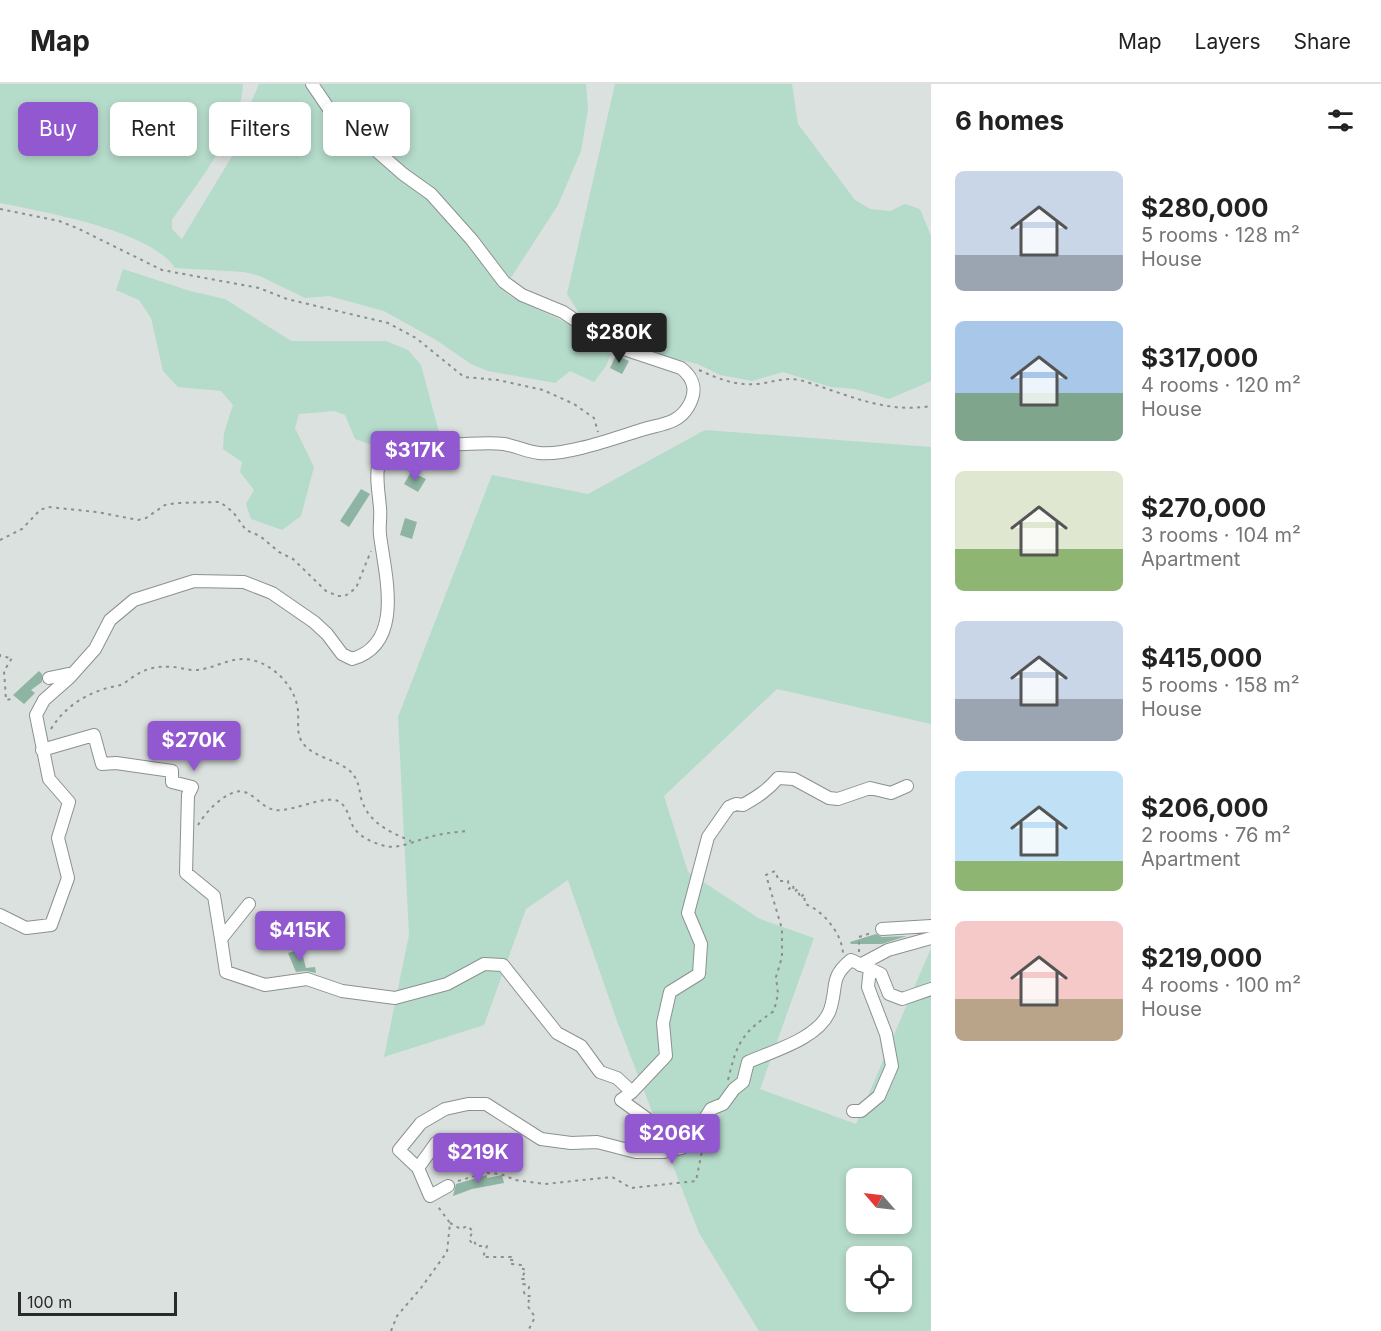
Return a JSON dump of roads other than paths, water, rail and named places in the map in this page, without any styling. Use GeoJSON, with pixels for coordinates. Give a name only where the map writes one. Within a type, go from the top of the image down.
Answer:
{"type":"FeatureCollection","features":[{"type":"Feature","properties":{"kind":"street"},"geometry":{"type":"LineString","coordinates":[[0,915],[26,928],[51,925],[68,878],[58,838],[69,802],[49,780],[36,715],[44,700],[95,649],[110,620],[134,600],[194,581],[244,582],[272,593],[314,622],[327,634],[342,654],[352,659],[361,656],[374,648],[386,622],[389,596],[380,532],[381,510],[376,477],[378,463],[385,452],[405,440],[442,444],[504,444],[541,453],[601,443],[673,422],[683,414],[694,393],[694,382],[685,371],[662,360],[637,355],[612,345],[563,312],[522,295],[504,282],[472,240],[431,194],[402,174],[329,109],[312,84]]}},
{"type":"Feature","properties":{"kind":"street"},"geometry":{"type":"LineString","coordinates":[[49,678],[74,672]]}},
{"type":"Feature","properties":{"kind":"street"},"geometry":{"type":"LineString","coordinates":[[42,750],[94,735],[102,764],[116,763],[172,771],[171,782],[192,787],[188,795],[186,873],[214,896],[226,972],[265,985],[307,979],[342,991],[395,998],[447,984],[484,964],[503,965],[556,1033],[581,1046],[600,1072],[617,1078],[632,1092]]}},
{"type":"Feature","properties":{"kind":"street"},"geometry":{"type":"LineString","coordinates":[[664,1152],[641,1128],[650,1121],[621,1100],[632,1092],[666,1056],[663,1023],[670,992],[699,974],[701,944],[688,913],[708,837],[729,807],[736,804],[743,805],[759,796],[771,788],[778,778],[794,779],[829,798],[838,799],[870,788],[891,793],[907,786]]}},
{"type":"Feature","properties":{"kind":"street"},"geometry":{"type":"LineString","coordinates":[[221,939],[249,904]]}},
{"type":"Feature","properties":{"kind":"street"},"geometry":{"type":"LineString","coordinates":[[882,929],[931,926]]}},
{"type":"Feature","properties":{"kind":"street"},"geometry":{"type":"LineString","coordinates":[[448,1186],[430,1196],[418,1168],[399,1150],[421,1123],[445,1109],[468,1104],[486,1104],[541,1139],[571,1143],[597,1142],[636,1152],[664,1152],[682,1148],[711,1109],[723,1104],[734,1089],[743,1082],[748,1062],[810,1035],[829,1012],[838,971],[860,964],[888,950],[931,938]]}},
{"type":"Feature","properties":{"kind":"street"},"geometry":{"type":"LineString","coordinates":[[860,964],[881,974],[889,994],[903,999],[931,988]]}},
{"type":"Feature","properties":{"kind":"street"},"geometry":{"type":"LineString","coordinates":[[853,1111],[861,1111],[879,1096],[891,1066],[886,1034],[860,964]]}},
{"type":"Feature","properties":{"kind":"street"},"geometry":{"type":"LineString","coordinates":[[418,1168],[436,1143]]}}]}
